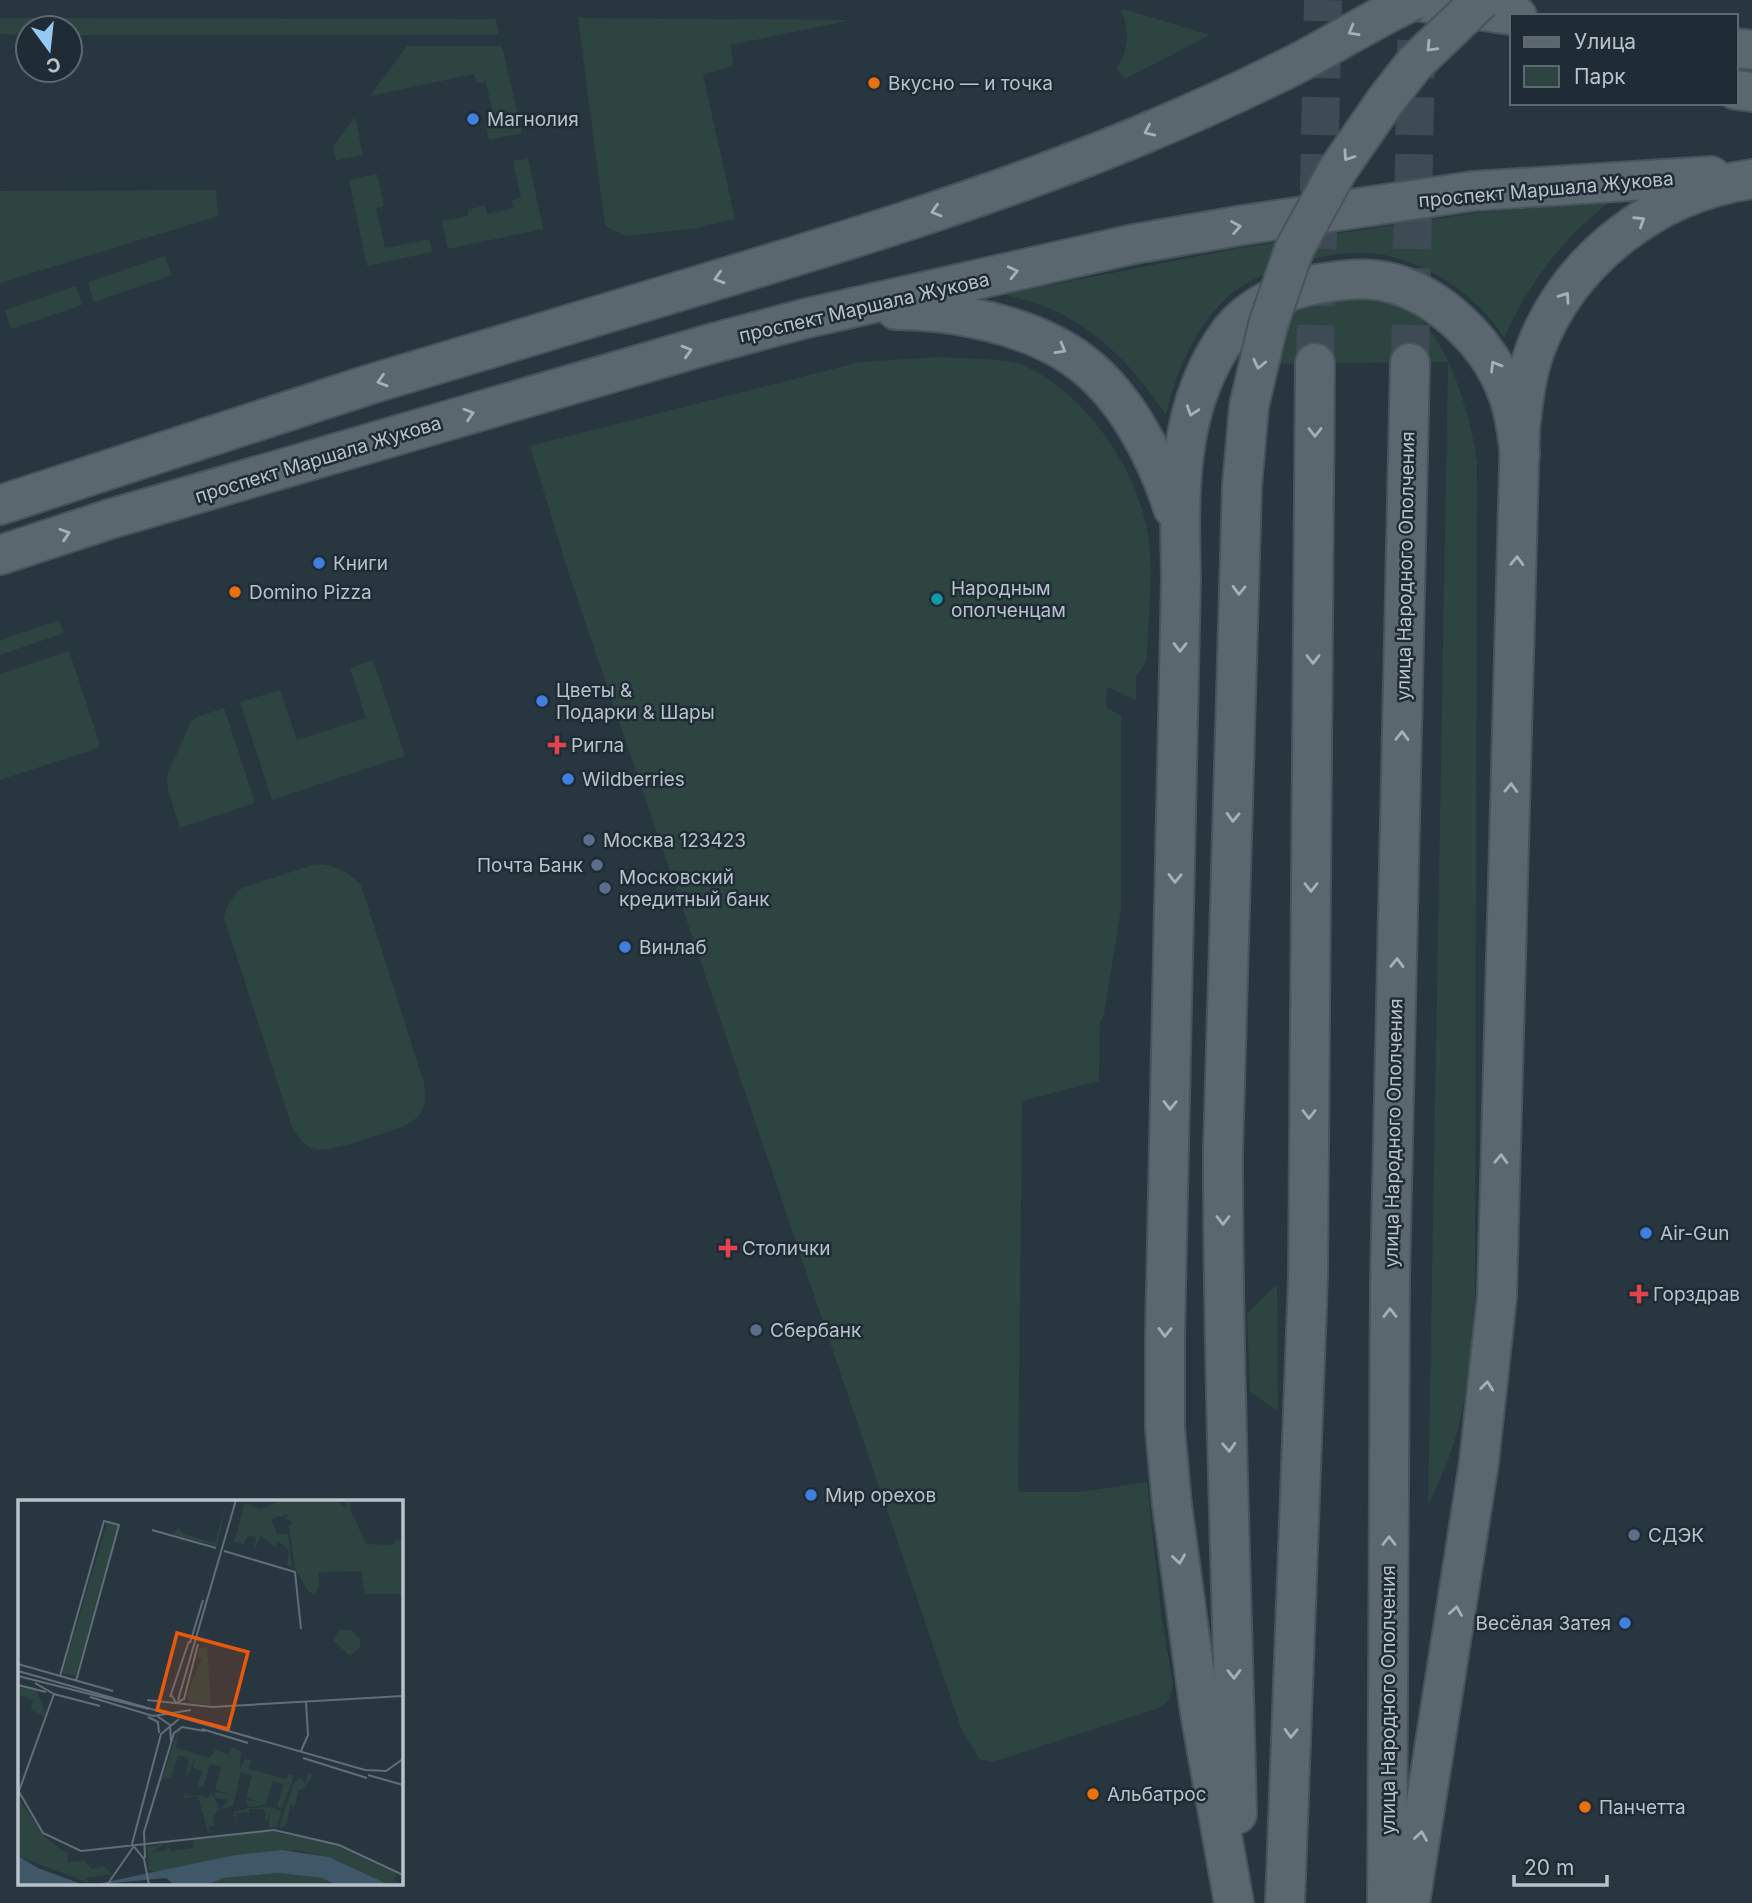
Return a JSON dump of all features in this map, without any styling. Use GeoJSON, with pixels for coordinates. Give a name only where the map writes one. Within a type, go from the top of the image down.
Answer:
{"type":"FeatureCollection","features":[{"type":"Feature","properties":{"kind":"main road"},"geometry":{"type":"LineString","coordinates":[[1408,0],[1500,12]]}},
{"type":"Feature","properties":{"kind":"main road"},"geometry":{"type":"LineString","coordinates":[[0,505],[371,384],[983,196],[1136,137],[1297,63],[1376,18],[1414,0]]}},
{"type":"Feature","properties":{"kind":"main road"},"geometry":{"type":"LineString","coordinates":[[1236,1903],[1223,1151],[1242,486],[1249,406],[1268,325],[1294,250],[1313,211],[1360,136],[1415,63],[1500,12]]}},
{"type":"Feature","properties":{"kind":"main road"},"geometry":{"type":"LineString","coordinates":[[1410,1903],[1479,1462],[1497,1296],[1523,402],[1536,349],[1558,307],[1589,266],[1625,232],[1659,210],[1689,195],[1752,176]]}},
{"type":"Feature","properties":{"kind":"main road","name":"проспект Маршала Жукова"},"geometry":{"type":"LineString","coordinates":[[0,555],[110,519],[334,456],[491,407],[803,319],[1134,244],[1474,191],[1752,176]]}},
{"type":"Feature","properties":{"kind":"main road"},"geometry":{"type":"LineString","coordinates":[[1236,1903],[1200,1712],[1172,1505],[1165,1428],[1181,577],[1179,530],[1185,434],[1193,406],[1209,369],[1230,332],[1250,312],[1278,296],[1311,285],[1344,280],[1378,280],[1424,298],[1460,323],[1485,350],[1501,376],[1513,411],[1520,454]]}},
{"type":"Feature","properties":{"kind":"main road"},"geometry":{"type":"LineString","coordinates":[[803,319],[848,312],[899,310],[937,313],[981,320],[1032,335],[1057,346],[1077,359],[1095,376],[1137,427],[1164,479],[1179,530]]}},
{"type":"Feature","properties":{"kind":"main road","name":"улица Народного Ополчения"},"geometry":{"type":"LineString","coordinates":[[1387,1903],[1390,1279],[1410,362]]}},
{"type":"Feature","properties":{"kind":"main road"},"geometry":{"type":"LineString","coordinates":[[1284,1903],[1308,1277],[1315,363]]}},
{"type":"Feature","properties":{"kind":"green space"},"geometry":{"type":"Polygon","coordinates":[[[1124,9],[1210,35],[1125,79],[1116,68],[1124,54],[1127,40],[1121,11],[1124,9]]]}},
{"type":"Feature","properties":{"kind":"green space"},"geometry":{"type":"Polygon","coordinates":[[[0,18],[14,18],[14,34],[0,34],[0,18]]]}},
{"type":"Feature","properties":{"kind":"green space"},"geometry":{"type":"Polygon","coordinates":[[[84,18],[496,19],[499,35],[84,35],[84,18]]]}},
{"type":"Feature","properties":{"kind":"green space"},"geometry":{"type":"Polygon","coordinates":[[[578,18],[851,20],[731,45],[733,66],[703,75],[735,219],[697,228],[625,236],[605,226],[578,18]]]}},
{"type":"Feature","properties":{"kind":"green space"},"geometry":{"type":"Polygon","coordinates":[[[407,46],[502,46],[522,133],[489,140],[485,122],[494,119],[486,82],[477,83],[474,74],[370,96],[407,46]]]}},
{"type":"Feature","properties":{"kind":"green space"},"geometry":{"type":"Polygon","coordinates":[[[355,117],[363,155],[336,160],[333,147],[355,117]]]}},
{"type":"Feature","properties":{"kind":"green space"},"geometry":{"type":"Polygon","coordinates":[[[528,158],[543,229],[448,249],[442,221],[468,216],[468,209],[485,206],[487,214],[513,208],[511,200],[521,198],[513,161],[528,158]]]}},
{"type":"Feature","properties":{"kind":"green space"},"geometry":{"type":"Polygon","coordinates":[[[377,174],[384,206],[376,209],[385,248],[429,239],[432,252],[367,266],[349,180],[377,174]]]}},
{"type":"Feature","properties":{"kind":"green space"},"geometry":{"type":"Polygon","coordinates":[[[216,190],[218,216],[0,283],[0,191],[216,190]]]}},
{"type":"Feature","properties":{"kind":"green space"},"geometry":{"type":"Polygon","coordinates":[[[1611,201],[1578,230],[1549,262],[1525,298],[1504,338],[1481,309],[1452,284],[1419,266],[1384,255],[1348,253],[1324,257],[1300,262],[1259,277],[1231,294],[1207,319],[1182,365],[1166,415],[1128,366],[1099,338],[1046,307],[1004,294],[1240,248],[1476,213],[1611,201]]]}},
{"type":"Feature","properties":{"kind":"green space"},"geometry":{"type":"Polygon","coordinates":[[[165,256],[172,275],[94,302],[88,282],[165,256]]]}},
{"type":"Feature","properties":{"kind":"green space"},"geometry":{"type":"Polygon","coordinates":[[[76,286],[82,305],[11,329],[5,310],[76,286]]]}},
{"type":"Feature","properties":{"kind":"green space"},"geometry":{"type":"Polygon","coordinates":[[[1334,290],[1397,303],[1414,313],[1429,329],[1448,362],[1251,364],[1273,317],[1334,290]]]}},
{"type":"Feature","properties":{"kind":"green space"},"geometry":{"type":"Polygon","coordinates":[[[939,357],[995,360],[1023,365],[1046,378],[1087,413],[1120,458],[1132,483],[1142,508],[1151,563],[1147,657],[1136,676],[1136,700],[1107,687],[1106,707],[1121,716],[1121,909],[1104,1014],[1100,1022],[1099,1081],[1022,1101],[1018,1492],[1079,1492],[1147,1482],[1162,1621],[1173,1688],[1169,1698],[1159,1708],[993,1762],[979,1759],[961,1728],[567,568],[530,446],[860,362],[939,357]]]}},
{"type":"Feature","properties":{"kind":"green space"},"geometry":{"type":"Polygon","coordinates":[[[1448,362],[1469,420],[1477,462],[1475,1293],[1468,1378],[1448,1460],[1428,1505],[1448,362]]]}},
{"type":"Feature","properties":{"kind":"green space"},"geometry":{"type":"Polygon","coordinates":[[[59,620],[64,633],[0,655],[0,640],[59,620]]]}},
{"type":"Feature","properties":{"kind":"green space"},"geometry":{"type":"Polygon","coordinates":[[[69,651],[99,742],[98,748],[0,780],[0,674],[69,651]]]}},
{"type":"Feature","properties":{"kind":"green space"},"geometry":{"type":"Polygon","coordinates":[[[373,660],[405,756],[272,800],[240,702],[280,690],[297,740],[366,718],[350,668],[373,660]]]}},
{"type":"Feature","properties":{"kind":"green space"},"geometry":{"type":"Polygon","coordinates":[[[224,708],[255,803],[180,828],[168,790],[167,775],[191,722],[199,716],[224,708]]]}},
{"type":"Feature","properties":{"kind":"green space"},"geometry":{"type":"Polygon","coordinates":[[[316,864],[341,870],[361,885],[424,1083],[425,1097],[421,1113],[405,1126],[346,1145],[323,1149],[308,1146],[292,1127],[224,918],[230,901],[242,888],[316,864]]]}},
{"type":"Feature","properties":{"kind":"green space"},"geometry":{"type":"Polygon","coordinates":[[[1277,1284],[1278,1411],[1250,1392],[1247,1314],[1277,1284]]]}},
{"type":"Feature","properties":{"kind":"tunnel"},"geometry":{"type":"LineString","coordinates":[[1315,363],[1323,0]]}},
{"type":"Feature","properties":{"kind":"tunnel"},"geometry":{"type":"LineString","coordinates":[[1410,363],[1417,0]]}},
{"type":"Feature","properties":{"kind":"place","name":"Вкусно — и точка"},"geometry":{"type":"Point","coordinates":[874,83]}},
{"type":"Feature","properties":{"kind":"place","name":"Магнолия"},"geometry":{"type":"Point","coordinates":[473,119]}},
{"type":"Feature","properties":{"kind":"place","name":"Книги"},"geometry":{"type":"Point","coordinates":[319,563]}},
{"type":"Feature","properties":{"kind":"place","name":"Domino Pizza"},"geometry":{"type":"Point","coordinates":[235,592]}},
{"type":"Feature","properties":{"kind":"place","name":"Народным ополченцам"},"geometry":{"type":"Point","coordinates":[937,599]}},
{"type":"Feature","properties":{"kind":"place","name":"Цветы & Подарки & Шары"},"geometry":{"type":"Point","coordinates":[542,701]}},
{"type":"Feature","properties":{"kind":"place","name":"Ригла"},"geometry":{"type":"Point","coordinates":[557,745]}},
{"type":"Feature","properties":{"kind":"place","name":"Wildberries"},"geometry":{"type":"Point","coordinates":[568,779]}},
{"type":"Feature","properties":{"kind":"place","name":"Москва 123423"},"geometry":{"type":"Point","coordinates":[589,840]}},
{"type":"Feature","properties":{"kind":"place","name":"Почта Банк"},"geometry":{"type":"Point","coordinates":[597,865]}},
{"type":"Feature","properties":{"kind":"place","name":"Московский кредитный банк"},"geometry":{"type":"Point","coordinates":[605,888]}},
{"type":"Feature","properties":{"kind":"place","name":"Винлаб"},"geometry":{"type":"Point","coordinates":[625,947]}},
{"type":"Feature","properties":{"kind":"place","name":"Air-Gun"},"geometry":{"type":"Point","coordinates":[1646,1233]}},
{"type":"Feature","properties":{"kind":"place","name":"Столички"},"geometry":{"type":"Point","coordinates":[728,1248]}},
{"type":"Feature","properties":{"kind":"place","name":"Горздрав"},"geometry":{"type":"Point","coordinates":[1639,1294]}},
{"type":"Feature","properties":{"kind":"place","name":"Сбербанк"},"geometry":{"type":"Point","coordinates":[756,1330]}},
{"type":"Feature","properties":{"kind":"place","name":"Мир орехов"},"geometry":{"type":"Point","coordinates":[811,1495]}},
{"type":"Feature","properties":{"kind":"place","name":"СДЭК"},"geometry":{"type":"Point","coordinates":[1634,1535]}},
{"type":"Feature","properties":{"kind":"place","name":"Весёлая Затея"},"geometry":{"type":"Point","coordinates":[1625,1623]}},
{"type":"Feature","properties":{"kind":"place","name":"Альбатрос"},"geometry":{"type":"Point","coordinates":[1093,1794]}},
{"type":"Feature","properties":{"kind":"place","name":"Панчетта"},"geometry":{"type":"Point","coordinates":[1585,1807]}}]}
